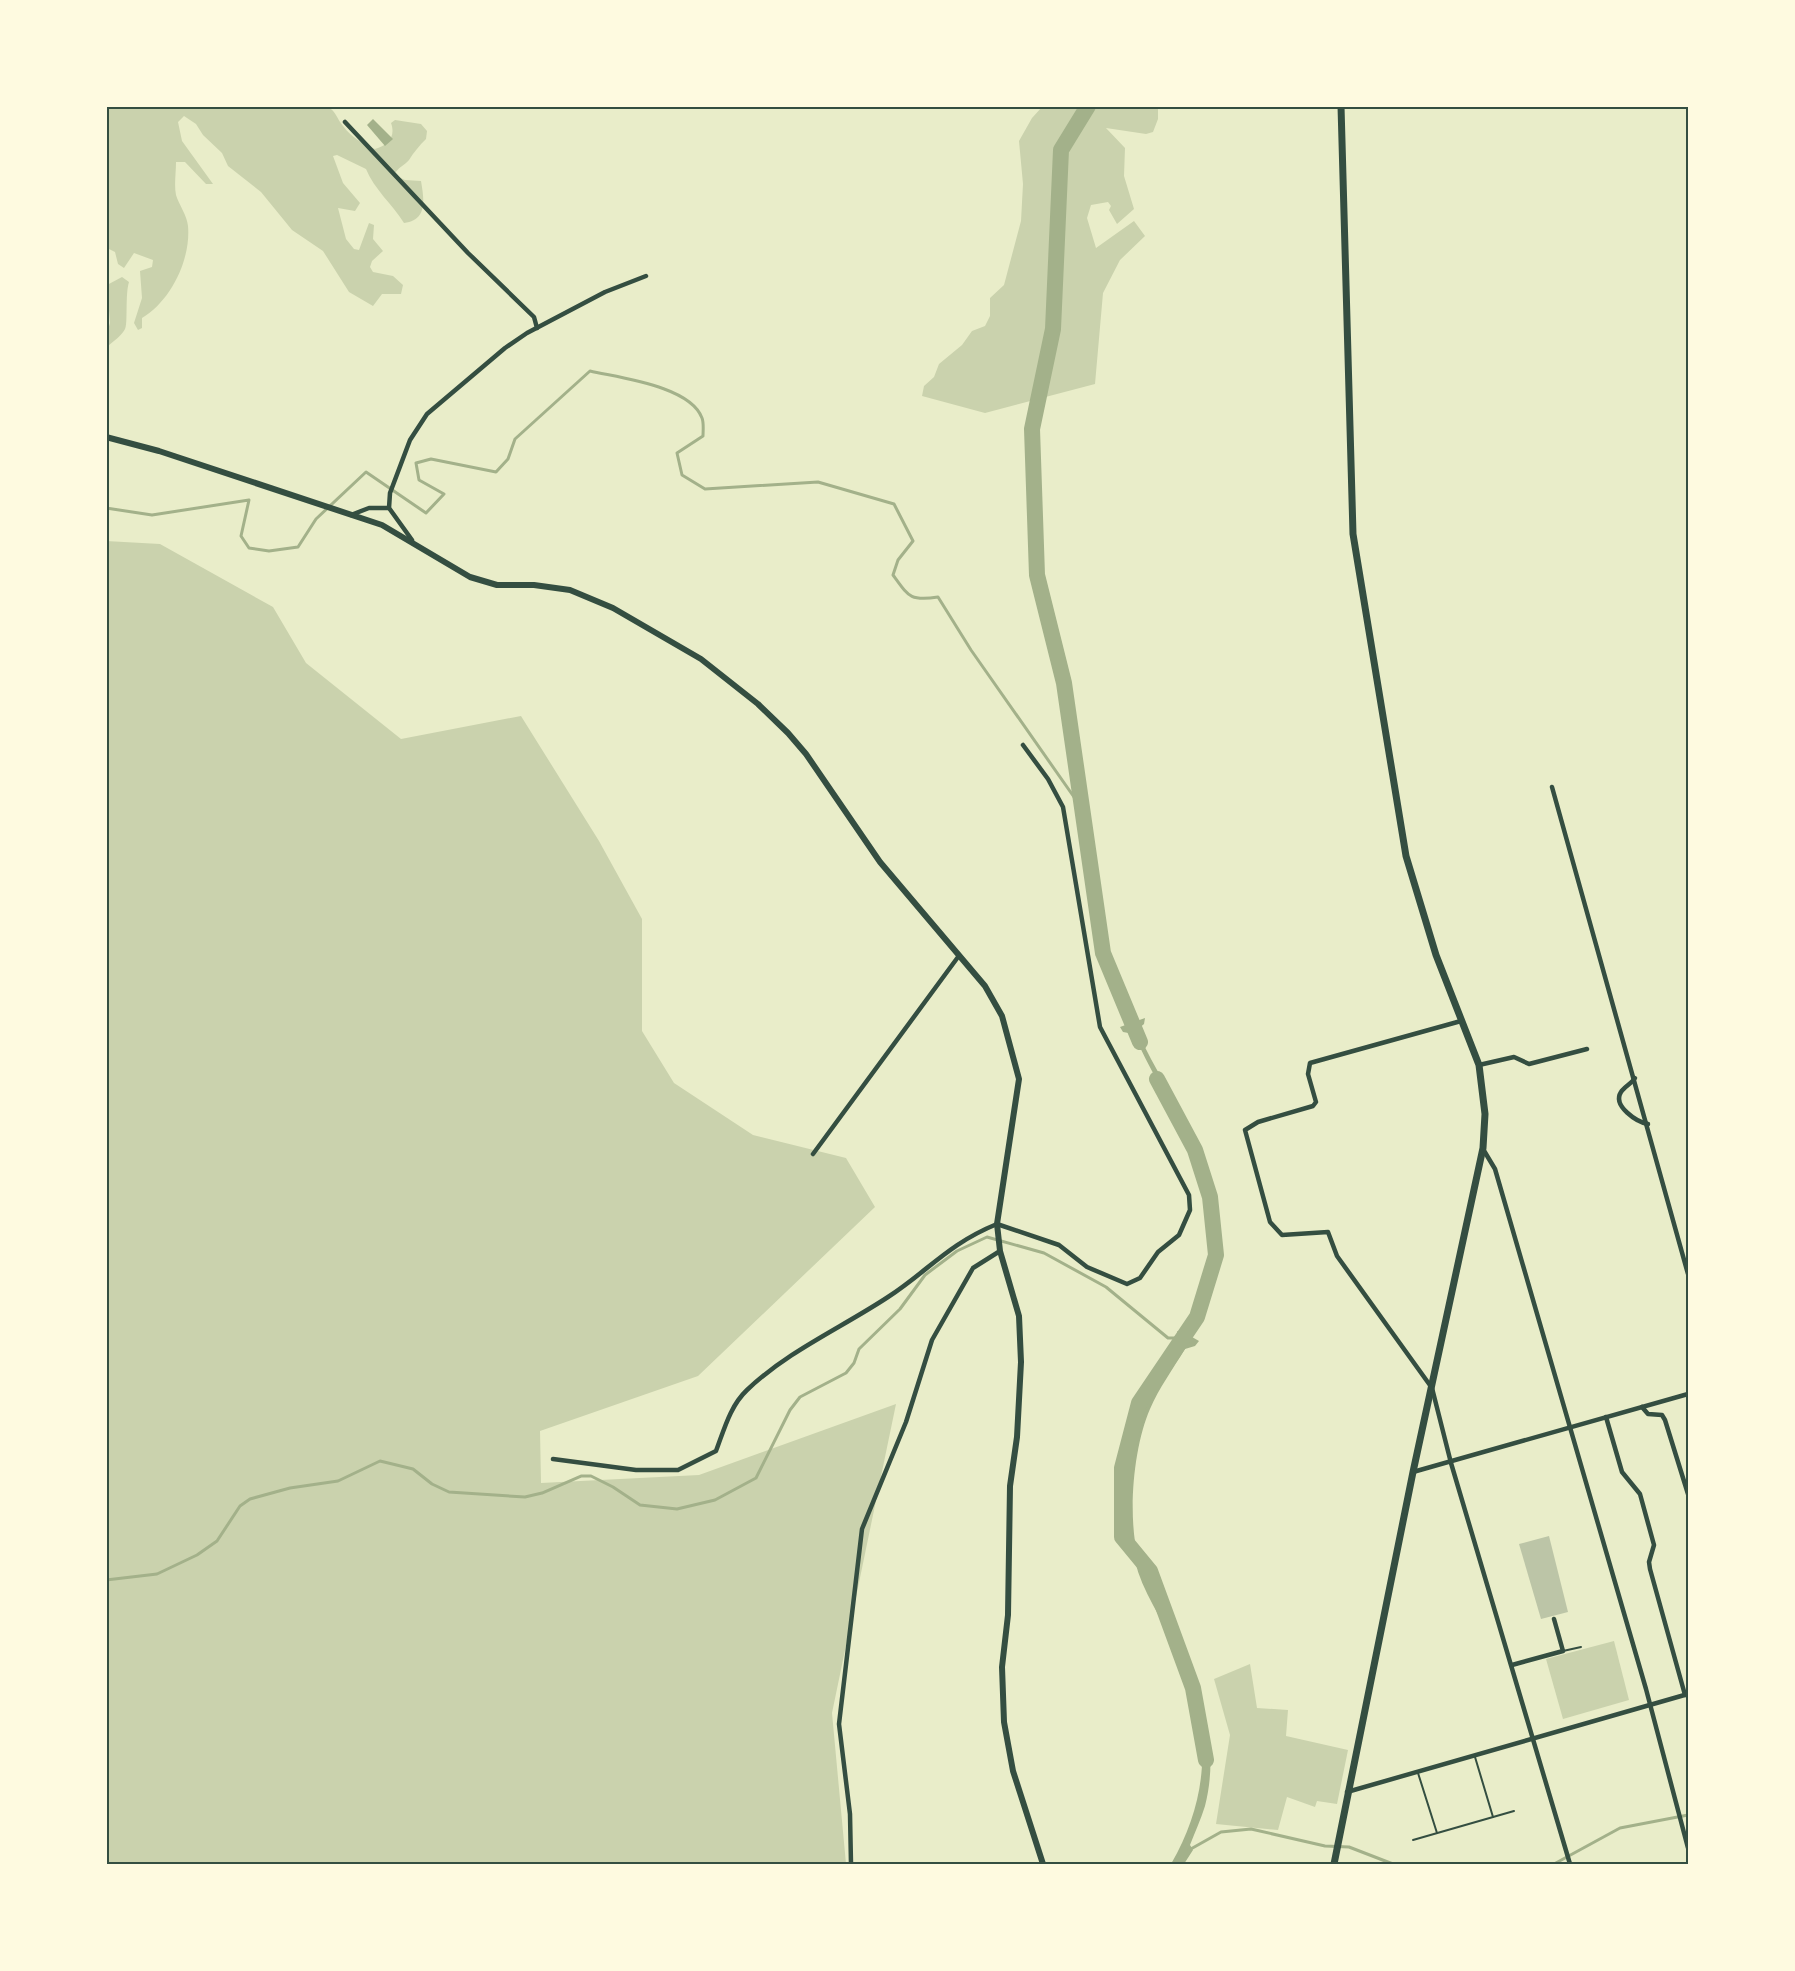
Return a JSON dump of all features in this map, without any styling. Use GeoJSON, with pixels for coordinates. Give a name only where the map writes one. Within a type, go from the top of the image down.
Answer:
{"type":"FeatureCollection","features":[{"type":"Feature","properties":{"kind":"main road"},"geometry":{"type":"LineString","coordinates":[[1334,1864],[1413,1472],[1483,1148],[1485,1114],[1479,1065],[1418,902],[1406,856],[1353,534],[1341,106]]}},
{"type":"Feature","properties":{"kind":"street"},"geometry":{"type":"LineString","coordinates":[[345,122],[468,253],[534,317],[537,328]]}},
{"type":"Feature","properties":{"kind":"street"},"geometry":{"type":"LineString","coordinates":[[412,540],[389,508],[390,493],[411,440],[426,414],[505,348],[537,328],[605,292],[646,276]]}},
{"type":"Feature","properties":{"kind":"street"},"geometry":{"type":"LineString","coordinates":[[106,437],[159,451],[382,525],[412,540],[470,577],[497,585],[534,585],[570,590],[602,603],[651,628],[701,659],[758,704],[794,740],[880,862],[958,957],[985,986],[1002,1016],[1019,1079],[997,1224],[1000,1251],[1018,1316],[1021,1362],[1017,1437],[1010,1486],[1008,1615],[1002,1667],[1004,1722],[1013,1771],[1043,1864]]}},
{"type":"Feature","properties":{"kind":"street"},"geometry":{"type":"LineString","coordinates":[[351,514],[369,508],[389,508]]}},
{"type":"Feature","properties":{"kind":"street"},"geometry":{"type":"LineString","coordinates":[[553,1459],[636,1470],[678,1470],[716,1451],[734,1406],[746,1391],[797,1352],[890,1296],[971,1234],[997,1224],[1059,1245],[1087,1267],[1127,1284],[1140,1278],[1158,1252],[1179,1235],[1190,1210],[1189,1195],[1100,1027],[1063,807],[1048,779],[1023,745]]}},
{"type":"Feature","properties":{"kind":"street"},"geometry":{"type":"LineString","coordinates":[[1552,788],[1689,1274]]}},
{"type":"Feature","properties":{"kind":"street"},"geometry":{"type":"LineString","coordinates":[[813,1154],[958,957]]}},
{"type":"Feature","properties":{"kind":"street"},"geometry":{"type":"LineString","coordinates":[[1461,1020],[1310,1063],[1308,1074],[1316,1102],[1313,1106],[1257,1122],[1245,1130],[1270,1222],[1282,1235],[1328,1232],[1337,1256],[1432,1388],[1451,1463],[1570,1863]]}},
{"type":"Feature","properties":{"kind":"street"},"geometry":{"type":"LineString","coordinates":[[1479,1065],[1514,1057],[1529,1064],[1587,1048]]}},
{"type":"Feature","properties":{"kind":"street"},"geometry":{"type":"LineString","coordinates":[[1635,1078],[1621,1092],[1620,1098],[1626,1112],[1639,1122],[1648,1124]]}},
{"type":"Feature","properties":{"kind":"street"},"geometry":{"type":"LineString","coordinates":[[1483,1148],[1495,1169],[1689,1848]]}},
{"type":"Feature","properties":{"kind":"street"},"geometry":{"type":"LineString","coordinates":[[851,1864],[850,1814],[839,1724],[862,1529],[906,1422],[932,1340],[973,1268],[1000,1251]]}},
{"type":"Feature","properties":{"kind":"street"},"geometry":{"type":"LineString","coordinates":[[1413,1472],[1689,1394]]}},
{"type":"Feature","properties":{"kind":"street"},"geometry":{"type":"LineString","coordinates":[[1642,1407],[1648,1414],[1662,1415],[1665,1420],[1689,1494]]}},
{"type":"Feature","properties":{"kind":"street"},"geometry":{"type":"LineString","coordinates":[[1347,1792],[1687,1695],[1650,1569],[1649,1562],[1654,1545],[1640,1494],[1622,1472],[1606,1417]]}},
{"type":"Feature","properties":{"kind":"street"},"geometry":{"type":"LineString","coordinates":[[1512,1665],[1563,1651],[1554,1619]]}},
{"type":"Feature","properties":{"kind":"lane"},"geometry":{"type":"LineString","coordinates":[[1563,1651],[1581,1647]]}},
{"type":"Feature","properties":{"kind":"lane"},"geometry":{"type":"LineString","coordinates":[[1475,1755],[1493,1817]]}},
{"type":"Feature","properties":{"kind":"lane"},"geometry":{"type":"LineString","coordinates":[[1418,1772],[1437,1833]]}},
{"type":"Feature","properties":{"kind":"lane"},"geometry":{"type":"LineString","coordinates":[[1413,1840],[1514,1812]]}},
{"type":"Feature","properties":{"kind":"shaded area"},"geometry":{"type":"Polygon","coordinates":[[[106,107],[328,107],[350,134],[375,149],[390,140],[391,123],[395,120],[421,124],[427,131],[426,139],[394,175],[405,180],[421,181],[423,208],[417,218],[412,221],[404,223],[366,169],[337,155],[333,156],[343,183],[360,203],[355,211],[338,208],[346,239],[354,249],[359,250],[369,223],[374,225],[373,239],[383,251],[372,261],[370,267],[373,272],[393,276],[403,285],[401,294],[382,294],[373,306],[349,292],[323,251],[292,230],[261,192],[228,166],[222,153],[203,135],[196,124],[184,116],[178,122],[182,141],[213,184],[206,184],[185,162],[176,162],[176,195],[188,226],[186,252],[170,290],[152,311],[142,318],[142,328],[138,330],[134,323],[142,298],[140,271],[152,267],[153,260],[134,253],[124,268],[118,264],[115,252],[107,248],[106,107]]]}},
{"type":"Feature","properties":{"kind":"shaded area"},"geometry":{"type":"Polygon","coordinates":[[[1042,107],[1158,107],[1158,119],[1153,132],[1146,134],[1106,128],[1125,148],[1124,176],[1134,209],[1117,224],[1109,210],[1111,206],[1108,202],[1091,205],[1087,218],[1096,248],[1134,221],[1145,236],[1120,260],[1103,293],[1095,384],[985,413],[922,396],[924,386],[934,377],[939,364],[962,345],[972,331],[985,326],[990,316],[990,298],[1004,285],[1021,221],[1023,184],[1019,141],[1032,118],[1042,107]]]}},
{"type":"Feature","properties":{"kind":"shaded area"},"geometry":{"type":"Polygon","coordinates":[[[373,119],[393,139],[385,146],[367,125],[373,119]]]}},
{"type":"Feature","properties":{"kind":"shaded area"},"geometry":{"type":"Polygon","coordinates":[[[122,277],[129,282],[126,326],[108,346],[107,333],[110,323],[107,285],[122,277]]]}},
{"type":"Feature","properties":{"kind":"shaded area"},"geometry":{"type":"Polygon","coordinates":[[[106,541],[160,544],[273,607],[306,663],[401,739],[521,716],[599,841],[642,919],[642,1031],[674,1083],[753,1135],[846,1158],[875,1207],[698,1376],[540,1431],[541,1483],[699,1475],[896,1404],[832,1713],[846,1864],[107,1864],[106,541]]]}},
{"type":"Feature","properties":{"kind":"shaded area"},"geometry":{"type":"Polygon","coordinates":[[[1145,1018],[1144,1024],[1137,1030],[1197,1144],[1208,1170],[1219,1218],[1220,1241],[1212,1287],[1192,1337],[1199,1341],[1195,1346],[1185,1349],[1150,1409],[1139,1443],[1134,1484],[1133,1525],[1139,1561],[1194,1676],[1206,1718],[1209,1740],[1209,1784],[1205,1806],[1190,1845],[1193,1850],[1184,1864],[1171,1864],[1194,1811],[1200,1784],[1201,1729],[1188,1674],[1138,1572],[1131,1542],[1128,1483],[1134,1444],[1148,1400],[1182,1345],[1177,1331],[1183,1333],[1204,1295],[1214,1272],[1218,1244],[1212,1199],[1195,1151],[1134,1034],[1123,1032],[1120,1027],[1145,1018]]]}},
{"type":"Feature","properties":{"kind":"shaded area"},"geometry":{"type":"Polygon","coordinates":[[[1614,1641],[1629,1700],[1563,1719],[1546,1659],[1614,1641]]]}},
{"type":"Feature","properties":{"kind":"shaded area"},"geometry":{"type":"Polygon","coordinates":[[[1250,1664],[1257,1708],[1288,1710],[1286,1736],[1348,1750],[1337,1804],[1317,1801],[1315,1807],[1287,1797],[1278,1830],[1216,1824],[1230,1735],[1214,1679],[1250,1664]]]}},
{"type":"Feature","properties":{"kind":"building"},"geometry":{"type":"Polygon","coordinates":[[[1549,1536],[1568,1612],[1541,1619],[1519,1544],[1549,1536]]]}},
{"type":"Feature","properties":{"kind":"waterway"},"geometry":{"type":"LineString","coordinates":[[1088,106],[1061,150],[1053,329],[1032,429],[1037,575],[1064,683],[1103,953],[1140,1042]]}},
{"type":"Feature","properties":{"kind":"waterway"},"geometry":{"type":"LineString","coordinates":[[106,508],[152,515],[249,500],[241,536],[249,548],[269,551],[298,547],[316,519],[366,472],[426,513],[444,494],[419,480],[416,463],[431,459],[496,472],[508,459],[515,439],[590,371],[653,385],[684,398],[695,407],[702,418],[703,436],[677,453],[682,475],[705,489],[818,482],[894,504],[913,541],[898,560],[893,575],[911,596],[916,598],[938,597],[971,650],[1081,807]]}},
{"type":"Feature","properties":{"kind":"waterway"},"geometry":{"type":"LineString","coordinates":[[1157,1079],[1195,1150],[1210,1197],[1216,1255],[1197,1317],[1139,1403],[1122,1468],[1122,1537],[1150,1571],[1193,1688],[1206,1760]]}},
{"type":"Feature","properties":{"kind":"waterway"},"geometry":{"type":"LineString","coordinates":[[106,1580],[157,1574],[197,1555],[217,1541],[240,1506],[250,1499],[290,1488],[338,1481],[380,1461],[413,1469],[432,1484],[449,1492],[525,1497],[542,1493],[581,1476],[591,1476],[640,1505],[677,1509],[715,1500],[756,1478],[790,1410],[800,1397],[846,1373],[854,1363],[859,1349],[900,1309],[925,1275],[957,1251],[987,1237],[1044,1253],[1106,1287],[1168,1338],[1183,1338]]}},
{"type":"Feature","properties":{"kind":"waterway"},"geometry":{"type":"LineString","coordinates":[[1554,1864],[1620,1828],[1688,1815]]}},
{"type":"Feature","properties":{"kind":"waterway"},"geometry":{"type":"LineString","coordinates":[[1189,1850],[1221,1832],[1251,1829],[1325,1846],[1349,1847],[1393,1864]]}}]}
